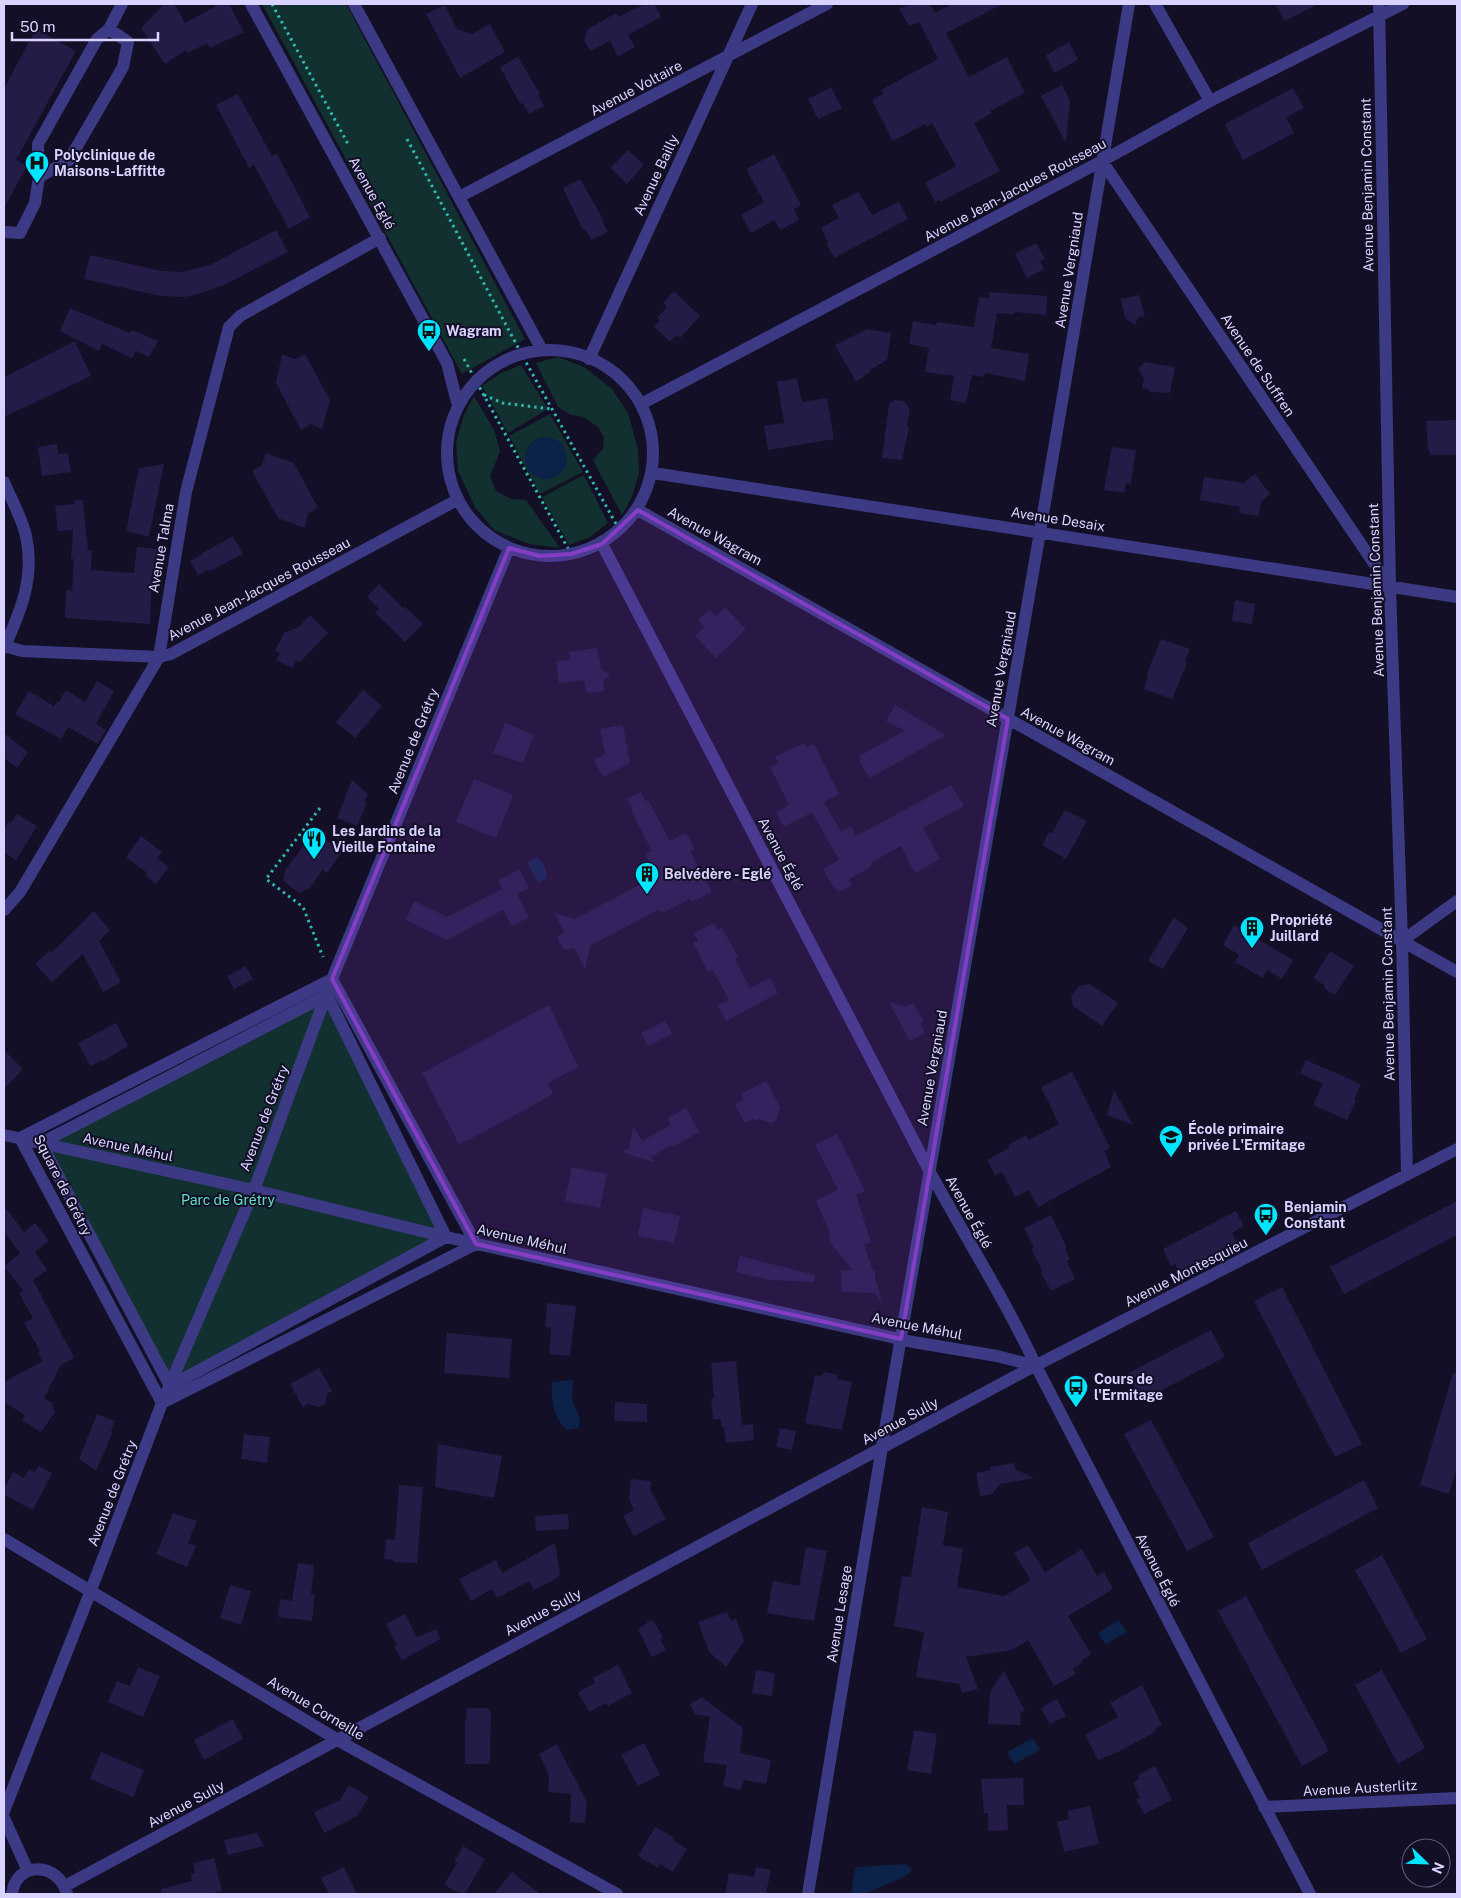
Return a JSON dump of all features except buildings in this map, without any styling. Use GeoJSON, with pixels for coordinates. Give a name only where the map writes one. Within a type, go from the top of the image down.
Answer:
{"type":"FeatureCollection","features":[{"type":"Feature","properties":{"kind":"street"},"geometry":{"type":"LineString","coordinates":[[4,232],[20,233],[35,203],[39,176],[38,144],[97,39],[109,29],[122,4]]}},
{"type":"Feature","properties":{"kind":"street","name":"Avenue Eglé"},"geometry":{"type":"LineString","coordinates":[[251,4],[447,364],[457,402]]}},
{"type":"Feature","properties":{"kind":"street"},"geometry":{"type":"LineString","coordinates":[[354,4],[542,350]]}},
{"type":"Feature","properties":{"kind":"street","name":"Avenue Bailly"},"geometry":{"type":"LineString","coordinates":[[589,359],[726,57],[752,4]]}},
{"type":"Feature","properties":{"kind":"street","name":"Avenue Voltaire"},"geometry":{"type":"LineString","coordinates":[[459,198],[827,4]]}},
{"type":"Feature","properties":{"kind":"street","name":"Avenue Vergniaud"},"geometry":{"type":"LineString","coordinates":[[901,1339],[1129,4]]}},
{"type":"Feature","properties":{"kind":"street"},"geometry":{"type":"LineString","coordinates":[[1155,4],[1210,101]]}},
{"type":"Feature","properties":{"kind":"street","name":"Avenue Jean-Jacques Rousseau"},"geometry":{"type":"LineString","coordinates":[[641,404],[1102,161],[1379,10],[1403,4]]}},
{"type":"Feature","properties":{"kind":"street","name":"Avenue Benjamin Constant"},"geometry":{"type":"LineString","coordinates":[[1379,10],[1390,586],[1408,1175]]}},
{"type":"Feature","properties":{"kind":"street"},"geometry":{"type":"LineString","coordinates":[[39,176],[68,160],[123,67],[128,42],[109,29]]}},
{"type":"Feature","properties":{"kind":"street","name":"Avenue de Suffren"},"geometry":{"type":"LineString","coordinates":[[1102,161],[1390,586]]}},
{"type":"Feature","properties":{"kind":"street","name":"Avenue Talma"},"geometry":{"type":"LineString","coordinates":[[4,910],[20,892],[158,657],[186,492],[229,327],[240,316],[380,238]]}},
{"type":"Feature","properties":{"kind":"street"},"geometry":{"type":"LineString","coordinates":[[542,350],[566,352],[589,359],[617,376],[641,404],[655,437],[653,473],[647,492],[638,510],[620,531],[602,544],[571,554],[540,556],[509,548],[479,528],[457,500],[447,468],[446,434],[457,402],[474,378],[522,355],[542,350]]}},
{"type":"Feature","properties":{"kind":"street","name":"Avenue Desaix"},"geometry":{"type":"LineString","coordinates":[[653,473],[1457,597]]}},
{"type":"Feature","properties":{"kind":"street"},"geometry":{"type":"LineString","coordinates":[[4,482],[25,534],[30,562],[26,592],[4,647]]}},
{"type":"Feature","properties":{"kind":"street","name":"Avenue Jean-Jacques Rousseau"},"geometry":{"type":"LineString","coordinates":[[4,647],[22,651],[158,657],[171,654],[457,500]]}},
{"type":"Feature","properties":{"kind":"street","name":"Avenue Wagram"},"geometry":{"type":"LineString","coordinates":[[638,510],[1457,972]]}},
{"type":"Feature","properties":{"kind":"street","name":"Avenue Églé"},"geometry":{"type":"LineString","coordinates":[[602,544],[960,1229],[1021,1333],[1036,1366],[1310,1894]]}},
{"type":"Feature","properties":{"kind":"street","name":"Avenue de Grétry"},"geometry":{"type":"LineString","coordinates":[[4,1811],[91,1591],[162,1403],[254,1190],[332,979],[509,548]]}},
{"type":"Feature","properties":{"kind":"street"},"geometry":{"type":"LineString","coordinates":[[1402,942],[1457,901]]}},
{"type":"Feature","properties":{"kind":"street"},"geometry":{"type":"LineString","coordinates":[[162,1403],[476,1244],[332,979]]}},
{"type":"Feature","properties":{"kind":"street","name":"Square de Grétry"},"geometry":{"type":"LineString","coordinates":[[162,1403],[20,1138],[332,979]]}},
{"type":"Feature","properties":{"kind":"street"},"geometry":{"type":"LineString","coordinates":[[170,1386],[446,1237],[327,995]]}},
{"type":"Feature","properties":{"kind":"street","name":"Square de Grétry"},"geometry":{"type":"LineString","coordinates":[[170,1386],[41,1143],[327,995]]}},
{"type":"Feature","properties":{"kind":"street","name":"Avenue Méhul"},"geometry":{"type":"LineString","coordinates":[[4,1135],[254,1190],[476,1244],[901,1339],[997,1356],[1036,1366]]}},
{"type":"Feature","properties":{"kind":"street","name":"Avenue Montesquieu"},"geometry":{"type":"LineString","coordinates":[[1036,1366],[1457,1149]]}},
{"type":"Feature","properties":{"kind":"street","name":"Avenue Lesage"},"geometry":{"type":"LineString","coordinates":[[808,1894],[901,1339]]}},
{"type":"Feature","properties":{"kind":"street","name":"Avenue Sully"},"geometry":{"type":"LineString","coordinates":[[66,1890],[339,1739],[1036,1366]]}},
{"type":"Feature","properties":{"kind":"street","name":"Avenue Corneille"},"geometry":{"type":"LineString","coordinates":[[4,1539],[339,1739],[618,1894]]}},
{"type":"Feature","properties":{"kind":"street","name":"Avenue Austerlitz"},"geometry":{"type":"LineString","coordinates":[[1264,1807],[1457,1798]]}},
{"type":"Feature","properties":{"kind":"street"},"geometry":{"type":"LineString","coordinates":[[4,1818],[28,1871]]}},
{"type":"Feature","properties":{"kind":"street"},"geometry":{"type":"LineString","coordinates":[[12,1894],[16,1882],[28,1871],[36,1869],[54,1873],[66,1890]]}},
{"type":"Feature","properties":{"kind":"path"},"geometry":{"type":"LineString","coordinates":[[405,135],[522,355],[620,531]]}},
{"type":"Feature","properties":{"kind":"path"},"geometry":{"type":"LineString","coordinates":[[474,378],[571,554]]}},
{"type":"Feature","properties":{"kind":"path"},"geometry":{"type":"LineString","coordinates":[[483,395],[503,403],[552,409]]}},
{"type":"Feature","properties":{"kind":"path"},"geometry":{"type":"LineString","coordinates":[[320,808],[266,879],[303,907],[332,979]]}},
{"type":"Feature","properties":{"kind":"highlighted area"},"geometry":{"type":"Polygon","coordinates":[[[638,510],[1008,719],[901,1339],[476,1244],[332,979],[509,548],[540,556],[571,554],[602,544],[638,510]]]}},
{"type":"Feature","properties":{"kind":"green space"},"geometry":{"type":"Polygon","coordinates":[[[262,4],[346,4],[525,339],[462,374],[262,4]]]}},
{"type":"Feature","properties":{"kind":"green space"},"geometry":{"type":"Polygon","coordinates":[[[558,357],[584,367],[612,389],[628,413],[638,449],[639,473],[632,497],[622,515],[593,460],[603,449],[604,437],[598,427],[584,417],[571,415],[558,407],[536,363],[558,357]]]}},
{"type":"Feature","properties":{"kind":"green space"},"geometry":{"type":"Polygon","coordinates":[[[521,365],[548,409],[508,433],[482,386],[501,373],[521,365]]]}},
{"type":"Feature","properties":{"kind":"green space"},"geometry":{"type":"Polygon","coordinates":[[[474,396],[494,430],[500,451],[490,477],[496,491],[511,499],[526,500],[560,548],[529,544],[494,530],[475,507],[458,471],[456,442],[464,415],[474,396]]]}},
{"type":"Feature","properties":{"kind":"green space"},"geometry":{"type":"Polygon","coordinates":[[[550,414],[583,472],[540,494],[509,436],[550,414]]]}},
{"type":"Feature","properties":{"kind":"green space"},"geometry":{"type":"Polygon","coordinates":[[[584,475],[608,523],[590,537],[569,545],[542,497],[584,475]]]}},
{"type":"Feature","properties":{"kind":"green space","name":"Parc de Grétry"},"geometry":{"type":"Polygon","coordinates":[[[327,995],[446,1237],[170,1386],[41,1143],[327,995]]]}},
{"type":"Feature","properties":{"kind":"water"},"geometry":{"type":"Polygon","coordinates":[[[546,437],[561,443],[567,458],[561,473],[546,479],[531,473],[525,458],[531,443],[546,437]]]}},
{"type":"Feature","properties":{"kind":"water"},"geometry":{"type":"Polygon","coordinates":[[[537,857],[544,866],[547,878],[538,883],[527,862],[537,857]]]}},
{"type":"Feature","properties":{"kind":"water"},"geometry":{"type":"Polygon","coordinates":[[[573,1380],[572,1399],[580,1419],[579,1428],[567,1430],[559,1420],[554,1408],[552,1382],[573,1380]]]}},
{"type":"Feature","properties":{"kind":"water"},"geometry":{"type":"Polygon","coordinates":[[[1119,1620],[1126,1632],[1106,1645],[1098,1633],[1119,1620]]]}},
{"type":"Feature","properties":{"kind":"water"},"geometry":{"type":"Polygon","coordinates":[[[1033,1738],[1040,1750],[1014,1764],[1007,1752],[1033,1738]]]}},
{"type":"Feature","properties":{"kind":"water"},"geometry":{"type":"Polygon","coordinates":[[[905,1864],[912,1869],[908,1875],[865,1894],[851,1894],[855,1869],[857,1867],[905,1864]]]}},
{"type":"Feature","properties":{"kind":"place","name":"Polyclinique de Maisons-Laffitte"},"geometry":{"type":"Point","coordinates":[37,184]}},
{"type":"Feature","properties":{"kind":"place","name":"Wagram"},"geometry":{"type":"Point","coordinates":[429,352]}},
{"type":"Feature","properties":{"kind":"place","name":"Les Jardins de la Vieille Fontaine"},"geometry":{"type":"Point","coordinates":[314,860]}},
{"type":"Feature","properties":{"kind":"place","name":"Belvédère - Eglé"},"geometry":{"type":"Point","coordinates":[647,895]}},
{"type":"Feature","properties":{"kind":"place","name":"Propriété Juillard"},"geometry":{"type":"Point","coordinates":[1252,949]}},
{"type":"Feature","properties":{"kind":"place","name":"École primaire privée L'Ermitage"},"geometry":{"type":"Point","coordinates":[1171,1158]}},
{"type":"Feature","properties":{"kind":"place","name":"Benjamin Constant"},"geometry":{"type":"Point","coordinates":[1266,1236]}},
{"type":"Feature","properties":{"kind":"place","name":"Cours de l'Ermitage"},"geometry":{"type":"Point","coordinates":[1076,1408]}}]}
